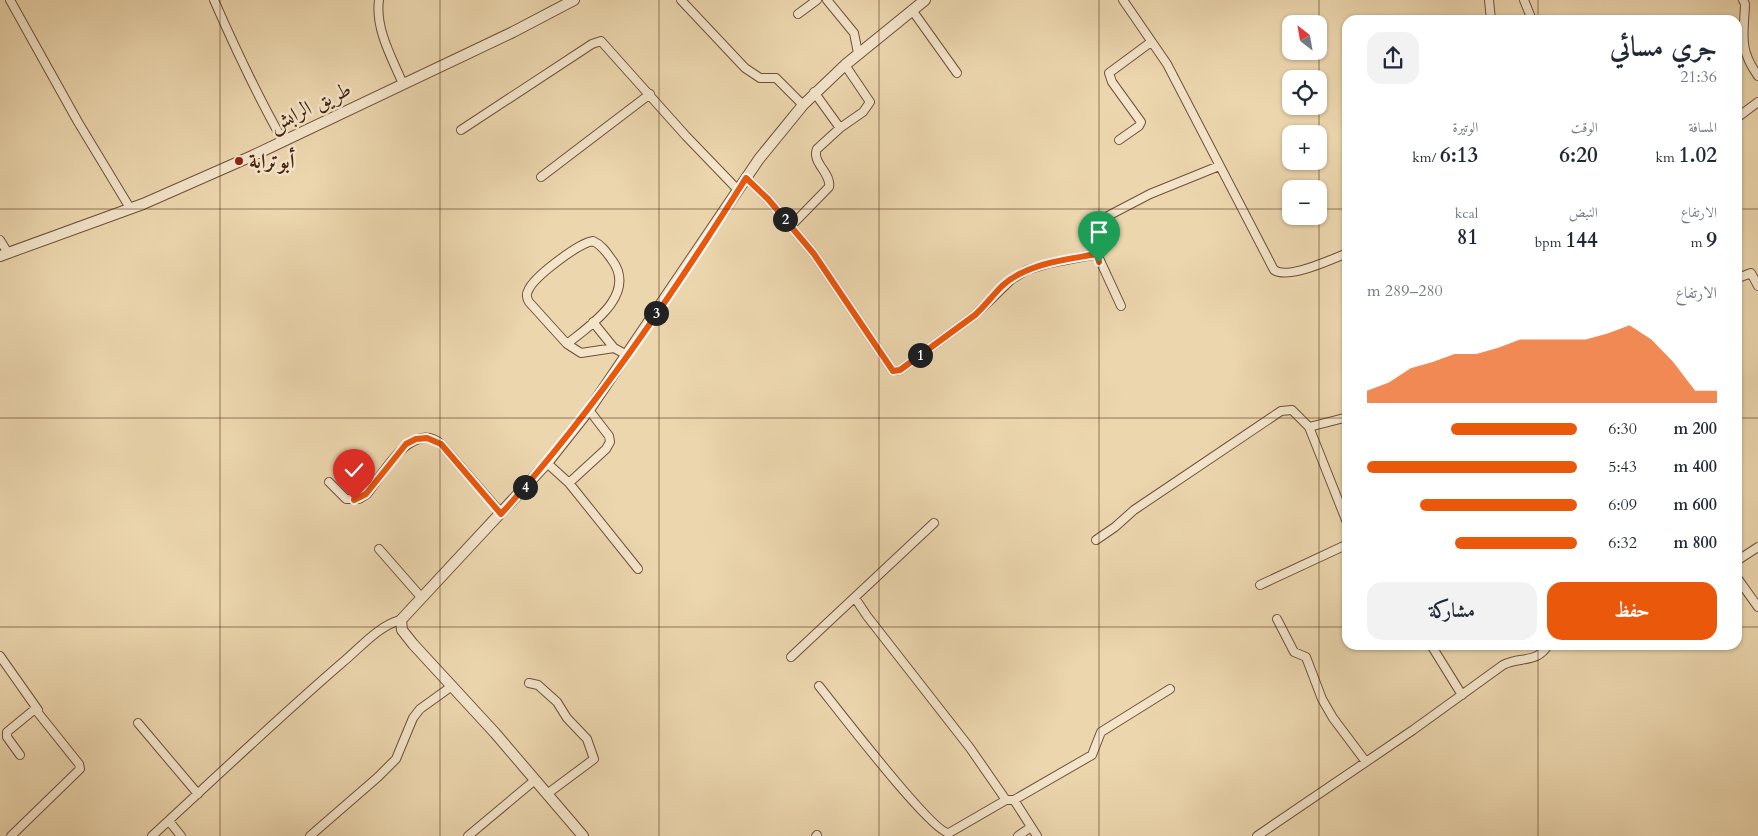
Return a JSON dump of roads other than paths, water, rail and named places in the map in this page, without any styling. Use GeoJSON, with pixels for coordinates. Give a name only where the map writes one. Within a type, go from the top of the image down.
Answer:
{"type":"FeatureCollection","features":[{"type":"Feature","properties":{"kind":"street"},"geometry":{"type":"LineString","coordinates":[[10,0],[78,122],[130,208]]}},
{"type":"Feature","properties":{"kind":"street"},"geometry":{"type":"LineString","coordinates":[[214,0],[237,47],[252,87],[283,141]]}},
{"type":"Feature","properties":{"kind":"street"},"geometry":{"type":"LineString","coordinates":[[379,0],[378,19],[381,30],[403,84]]}},
{"type":"Feature","properties":{"kind":"street","name":"طريق الرابش"},"geometry":{"type":"LineString","coordinates":[[4,255],[130,208],[283,141],[513,32],[574,0]]}},
{"type":"Feature","properties":{"kind":"street"},"geometry":{"type":"LineString","coordinates":[[681,0],[745,68],[760,78],[776,78],[803,105]]}},
{"type":"Feature","properties":{"kind":"street"},"geometry":{"type":"LineString","coordinates":[[798,14],[817,0]]}},
{"type":"Feature","properties":{"kind":"street"},"geometry":{"type":"LineString","coordinates":[[827,0],[854,33],[858,53]]}},
{"type":"Feature","properties":{"kind":"street"},"geometry":{"type":"LineString","coordinates":[[583,836],[405,634],[400,625],[401,620],[547,463],[589,410],[746,178],[803,105],[814,92],[858,53],[924,0]]}},
{"type":"Feature","properties":{"kind":"street"},"geometry":{"type":"LineString","coordinates":[[1123,0],[1171,72],[1276,272],[1284,274],[1298,271],[1342,256]]}},
{"type":"Feature","properties":{"kind":"street"},"geometry":{"type":"LineString","coordinates":[[1489,0],[1490,15]]}},
{"type":"Feature","properties":{"kind":"street"},"geometry":{"type":"LineString","coordinates":[[1524,0],[1530,15]]}},
{"type":"Feature","properties":{"kind":"street"},"geometry":{"type":"LineString","coordinates":[[1742,0],[1745,4],[1742,40],[1744,53],[1758,76]]}},
{"type":"Feature","properties":{"kind":"street"},"geometry":{"type":"LineString","coordinates":[[912,10],[957,73]]}},
{"type":"Feature","properties":{"kind":"street"},"geometry":{"type":"LineString","coordinates":[[461,130],[597,41],[605,44],[738,190]]}},
{"type":"Feature","properties":{"kind":"street"},"geometry":{"type":"LineString","coordinates":[[1119,140],[1139,126],[1141,122],[1112,82],[1109,73],[1150,42]]}},
{"type":"Feature","properties":{"kind":"street"},"geometry":{"type":"LineString","coordinates":[[791,226],[829,187],[829,178],[816,153],[840,128],[863,112],[870,102],[845,65]]}},
{"type":"Feature","properties":{"kind":"street"},"geometry":{"type":"LineString","coordinates":[[814,92],[840,128]]}},
{"type":"Feature","properties":{"kind":"street"},"geometry":{"type":"LineString","coordinates":[[542,177],[650,94]]}},
{"type":"Feature","properties":{"kind":"street"},"geometry":{"type":"LineString","coordinates":[[1742,114],[1758,102]]}},
{"type":"Feature","properties":{"kind":"street"},"geometry":{"type":"LineString","coordinates":[[1121,306],[1097,254],[1099,226],[1104,218],[1112,212],[1150,194],[1220,166]]}},
{"type":"Feature","properties":{"kind":"street"},"geometry":{"type":"LineString","coordinates":[[746,178],[768,199],[791,226],[841,292],[893,371],[900,370],[975,315],[1012,279],[1027,270],[1050,263],[1097,254]]}},
{"type":"Feature","properties":{"kind":"street"},"geometry":{"type":"LineString","coordinates":[[0,240],[4,255]]}},
{"type":"Feature","properties":{"kind":"street"},"geometry":{"type":"LineString","coordinates":[[567,344],[593,322],[612,302],[619,279],[615,264],[599,244],[593,241],[586,242],[568,253],[528,291],[528,302],[567,344],[581,352],[614,348]]}},
{"type":"Feature","properties":{"kind":"street"},"geometry":{"type":"LineString","coordinates":[[1742,276],[1751,273],[1758,286]]}},
{"type":"Feature","properties":{"kind":"street"},"geometry":{"type":"LineString","coordinates":[[593,322],[614,348],[627,355]]}},
{"type":"Feature","properties":{"kind":"street"},"geometry":{"type":"LineString","coordinates":[[569,483],[606,450],[610,442],[609,436],[589,410]]}},
{"type":"Feature","properties":{"kind":"street"},"geometry":{"type":"LineString","coordinates":[[1096,540],[1115,527],[1134,510],[1280,411],[1292,410],[1309,427],[1342,510]]}},
{"type":"Feature","properties":{"kind":"street"},"geometry":{"type":"LineString","coordinates":[[1309,427],[1342,419]]}},
{"type":"Feature","properties":{"kind":"street"},"geometry":{"type":"LineString","coordinates":[[329,482],[346,499],[363,497],[406,444],[416,439],[431,438],[441,444],[501,514]]}},
{"type":"Feature","properties":{"kind":"street"},"geometry":{"type":"LineString","coordinates":[[547,463],[569,483],[638,568]]}},
{"type":"Feature","properties":{"kind":"street"},"geometry":{"type":"LineString","coordinates":[[791,657],[934,523]]}},
{"type":"Feature","properties":{"kind":"street"},"geometry":{"type":"LineString","coordinates":[[1260,586],[1342,547]]}},
{"type":"Feature","properties":{"kind":"street"},"geometry":{"type":"LineString","coordinates":[[1742,557],[1758,547]]}},
{"type":"Feature","properties":{"kind":"street"},"geometry":{"type":"LineString","coordinates":[[379,549],[421,597]]}},
{"type":"Feature","properties":{"kind":"street"},"geometry":{"type":"LineString","coordinates":[[1742,585],[1758,607]]}},
{"type":"Feature","properties":{"kind":"street"},"geometry":{"type":"LineString","coordinates":[[855,598],[876,628],[1037,836]]}},
{"type":"Feature","properties":{"kind":"street"},"geometry":{"type":"LineString","coordinates":[[1277,619],[1294,652],[1306,658],[1333,718],[1366,762]]}},
{"type":"Feature","properties":{"kind":"street"},"geometry":{"type":"LineString","coordinates":[[152,836],[315,686],[380,631],[394,621],[401,620]]}},
{"type":"Feature","properties":{"kind":"street"},"geometry":{"type":"LineString","coordinates":[[1434,650],[1462,695]]}},
{"type":"Feature","properties":{"kind":"street"},"geometry":{"type":"LineString","coordinates":[[1256,836],[1366,762],[1503,665],[1513,660],[1525,660],[1540,655],[1544,650]]}},
{"type":"Feature","properties":{"kind":"street"},"geometry":{"type":"LineString","coordinates":[[0,656],[79,764],[80,769],[11,836]]}},
{"type":"Feature","properties":{"kind":"street"},"geometry":{"type":"LineString","coordinates":[[529,683],[538,684],[557,702],[567,718],[587,739],[594,760],[547,794]]}},
{"type":"Feature","properties":{"kind":"street"},"geometry":{"type":"LineString","coordinates":[[310,836],[396,759],[413,718],[420,710],[452,686]]}},
{"type":"Feature","properties":{"kind":"street"},"geometry":{"type":"LineString","coordinates":[[820,686],[918,807],[941,830],[949,833],[1092,755],[1101,732],[1170,689]]}},
{"type":"Feature","properties":{"kind":"street"},"geometry":{"type":"LineString","coordinates":[[20,756],[8,737],[7,732],[32,710],[38,710]]}},
{"type":"Feature","properties":{"kind":"street"},"geometry":{"type":"LineString","coordinates":[[138,723],[198,794]]}},
{"type":"Feature","properties":{"kind":"street"},"geometry":{"type":"LineString","coordinates":[[468,836],[535,780]]}},
{"type":"Feature","properties":{"kind":"street"},"geometry":{"type":"LineString","coordinates":[[169,821],[181,836]]}},
{"type":"Feature","properties":{"kind":"street"},"geometry":{"type":"LineString","coordinates":[[1018,836],[1031,827]]}},
{"type":"Feature","properties":{"kind":"place","name":"أبوترابة"},"geometry":{"type":"Point","coordinates":[239,161]}}]}
